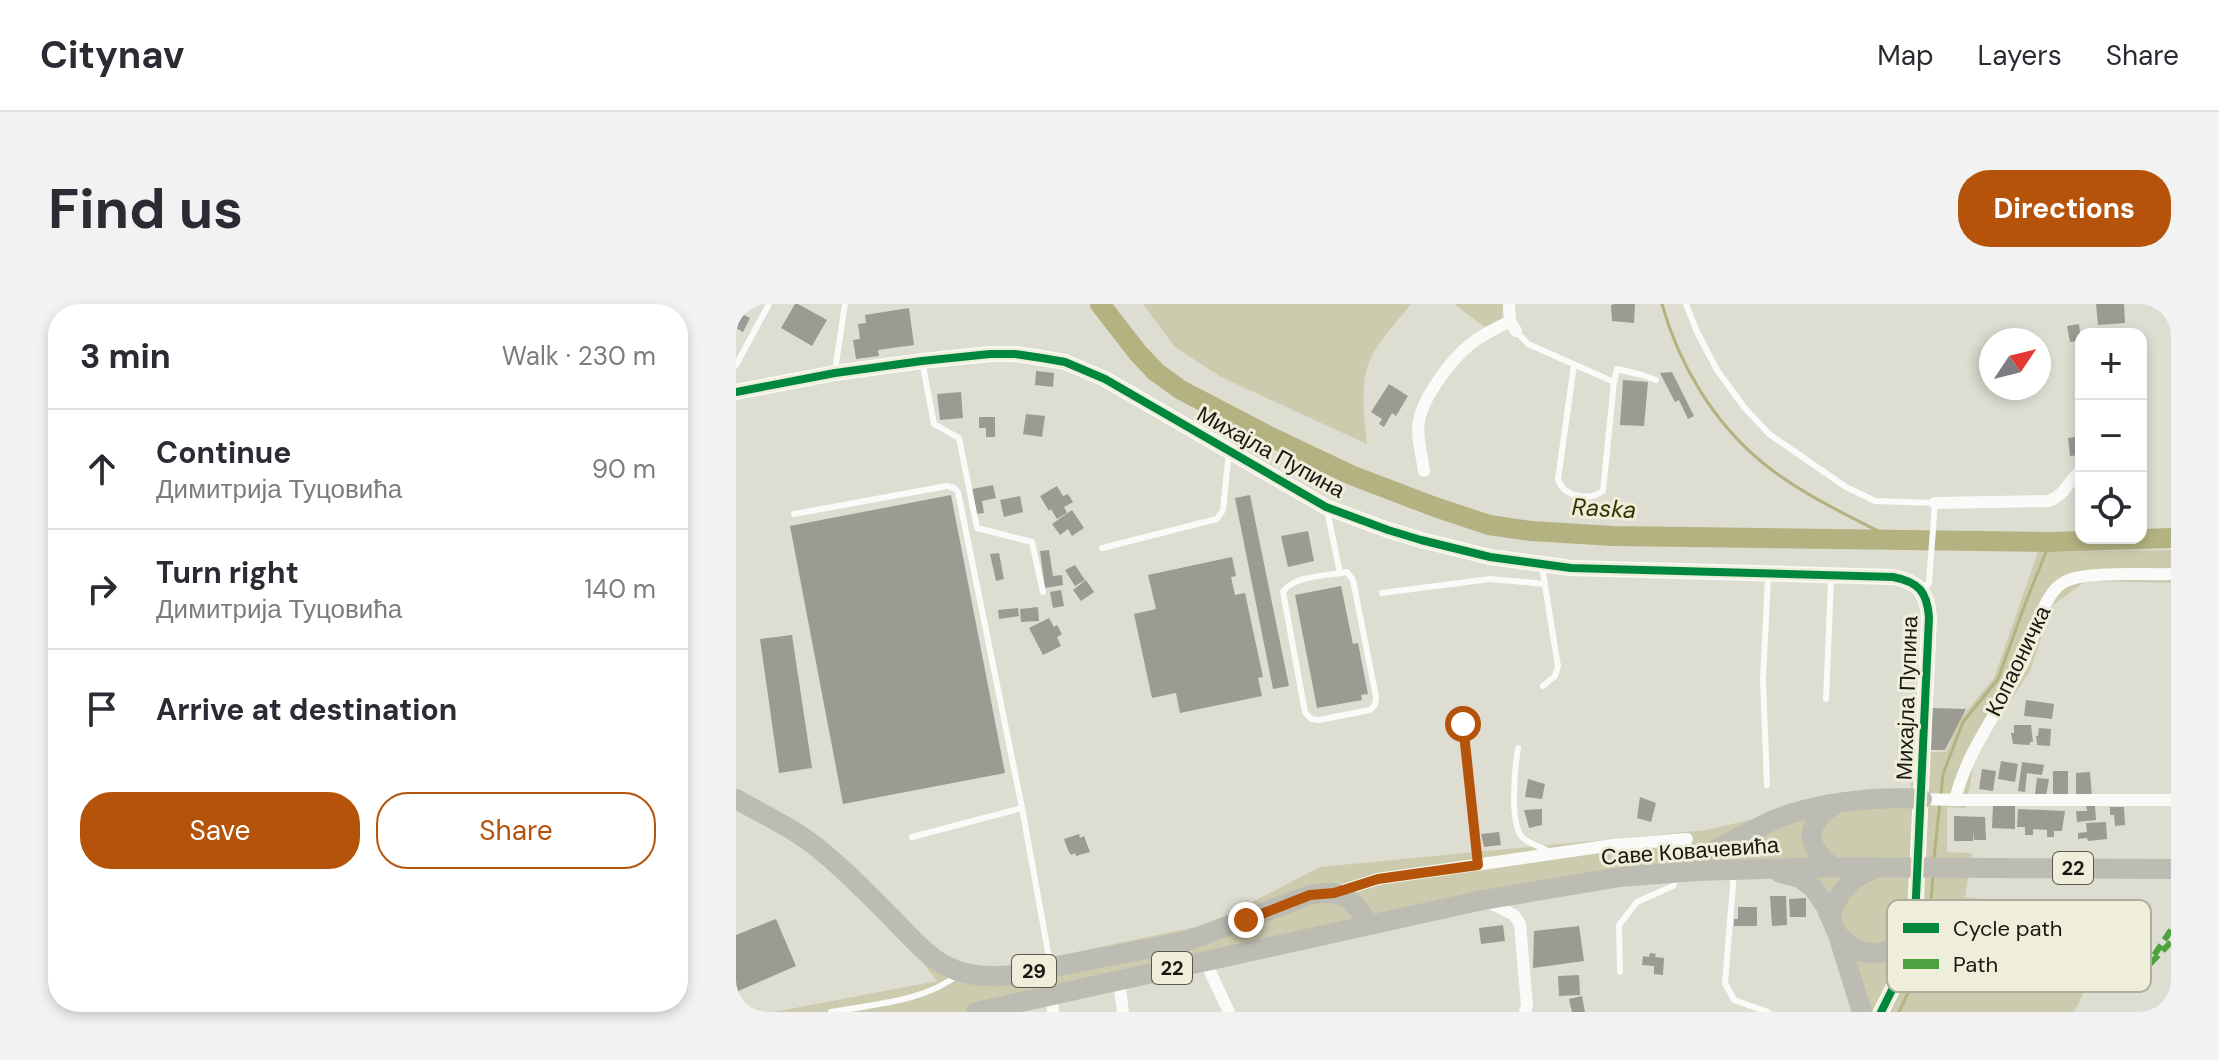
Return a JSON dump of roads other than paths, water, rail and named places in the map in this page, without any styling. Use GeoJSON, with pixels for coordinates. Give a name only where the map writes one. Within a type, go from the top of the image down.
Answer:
{"type":"FeatureCollection","features":[{"type":"Feature","properties":{"kind":"main road"},"geometry":{"type":"LineString","coordinates":[[1636,876],[1706,855],[1785,816],[1880,798],[1939,799]]}},
{"type":"Feature","properties":{"kind":"main road","name":"29"},"geometry":{"type":"LineString","coordinates":[[736,799],[819,848],[929,955],[949,968],[979,976],[999,977],[1187,941],[1310,895],[1334,893]]}},
{"type":"Feature","properties":{"kind":"main road"},"geometry":{"type":"LineString","coordinates":[[1833,867],[1817,853],[1812,831],[1819,816],[1836,804]]}},
{"type":"Feature","properties":{"kind":"main road","name":"Саве Ковачевића"},"geometry":{"type":"LineString","coordinates":[[976,1012],[1052,1004],[1119,981],[1369,924],[1483,900],[1636,876],[1833,867],[2171,869]]}},
{"type":"Feature","properties":{"kind":"main road"},"geometry":{"type":"LineString","coordinates":[[1877,868],[1845,887],[1835,904],[1834,926],[1852,947],[1863,952],[1887,950]]}},
{"type":"Feature","properties":{"kind":"main road"},"geometry":{"type":"LineString","coordinates":[[1756,869],[1800,878],[1814,889],[1834,926],[1862,1012]]}},
{"type":"Feature","properties":{"kind":"main road"},"geometry":{"type":"LineString","coordinates":[[1334,893],[1354,904],[1369,924]]}},
{"type":"Feature","properties":{"kind":"street"},"geometry":{"type":"LineString","coordinates":[[1424,471],[1419,417],[1433,389],[1465,348],[1476,340],[1513,326],[1509,304]]}},
{"type":"Feature","properties":{"kind":"street","name":"Михајла Пупина"},"geometry":{"type":"LineString","coordinates":[[736,392],[835,373],[990,354],[1015,354],[1065,362],[1105,379],[1326,507],[1421,540],[1490,557],[1571,568],[1893,577],[1912,582],[1921,589],[1928,605],[1939,799],[1920,900]]}},
{"type":"Feature","properties":{"kind":"street"},"geometry":{"type":"LineString","coordinates":[[1935,509],[2056,499],[2079,472]]}},
{"type":"Feature","properties":{"kind":"street","name":"Копаоничка"},"geometry":{"type":"LineString","coordinates":[[1939,799],[1961,777],[1970,755],[2026,656],[2044,606],[2055,589],[2068,580],[2087,576],[2171,574]]}},
{"type":"Feature","properties":{"kind":"street"},"geometry":{"type":"LineString","coordinates":[[1939,799],[2171,800]]}},
{"type":"Feature","properties":{"kind":"street"},"geometry":{"type":"LineString","coordinates":[[1334,893],[1378,879],[1613,845],[1687,839]]}},
{"type":"Feature","properties":{"kind":"street"},"geometry":{"type":"LineString","coordinates":[[1483,900],[1514,915],[1520,924],[1525,1012]]}},
{"type":"Feature","properties":{"kind":"street"},"geometry":{"type":"LineString","coordinates":[[1205,961],[1229,1012]]}},
{"type":"Feature","properties":{"kind":"street"},"geometry":{"type":"LineString","coordinates":[[1119,981],[1123,1012]]}},
{"type":"Feature","properties":{"kind":"street","name":"Михајла Пупина"},"geometry":{"type":"LineString","coordinates":[[1881,1012],[1891,992]]}},
{"type":"Feature","properties":{"kind":"lane"},"geometry":{"type":"LineString","coordinates":[[736,365],[769,304]]}},
{"type":"Feature","properties":{"kind":"lane"},"geometry":{"type":"LineString","coordinates":[[835,373],[845,304]]}},
{"type":"Feature","properties":{"kind":"lane"},"geometry":{"type":"LineString","coordinates":[[1686,304],[1717,370],[1769,434],[1846,487],[1875,501],[1935,509],[1929,583],[1921,589]]}},
{"type":"Feature","properties":{"kind":"lane"},"geometry":{"type":"LineString","coordinates":[[1513,326],[1528,344],[1614,382]]}},
{"type":"Feature","properties":{"kind":"lane"},"geometry":{"type":"LineString","coordinates":[[922,361],[934,424],[959,438],[977,528],[1032,542],[1043,592]]}},
{"type":"Feature","properties":{"kind":"lane"},"geometry":{"type":"LineString","coordinates":[[1574,365],[1558,479],[1563,491],[1572,495],[1596,496],[1603,491],[1617,369],[1656,380]]}},
{"type":"Feature","properties":{"kind":"lane"},"geometry":{"type":"LineString","coordinates":[[1102,548],[1217,519],[1223,510],[1229,451]]}},
{"type":"Feature","properties":{"kind":"lane"},"geometry":{"type":"LineString","coordinates":[[794,514],[947,486],[958,492],[1051,968]]}},
{"type":"Feature","properties":{"kind":"lane"},"geometry":{"type":"LineString","coordinates":[[1326,507],[1340,573]]}},
{"type":"Feature","properties":{"kind":"lane"},"geometry":{"type":"LineString","coordinates":[[1541,564],[1558,666],[1555,676],[1543,686]]}},
{"type":"Feature","properties":{"kind":"lane"},"geometry":{"type":"LineString","coordinates":[[1347,572],[1353,580],[1375,705],[1370,710],[1311,719],[1305,712],[1283,592],[1287,585],[1297,581],[1340,573],[1347,572]]}},
{"type":"Feature","properties":{"kind":"lane"},"geometry":{"type":"LineString","coordinates":[[1767,785],[1763,680],[1768,573]]}},
{"type":"Feature","properties":{"kind":"lane"},"geometry":{"type":"LineString","coordinates":[[1826,699],[1831,575]]}},
{"type":"Feature","properties":{"kind":"lane"},"geometry":{"type":"LineString","coordinates":[[1382,593],[1490,579],[1545,584]]}},
{"type":"Feature","properties":{"kind":"lane"},"geometry":{"type":"LineString","coordinates":[[1463,724],[1478,865]]}},
{"type":"Feature","properties":{"kind":"lane"},"geometry":{"type":"LineString","coordinates":[[1518,748],[1516,822],[1522,837],[1554,854]]}},
{"type":"Feature","properties":{"kind":"lane"},"geometry":{"type":"LineString","coordinates":[[912,837],[1022,808]]}},
{"type":"Feature","properties":{"kind":"lane"},"geometry":{"type":"LineString","coordinates":[[1734,870],[1725,983],[1734,1000],[1768,1012]]}},
{"type":"Feature","properties":{"kind":"lane"},"geometry":{"type":"LineString","coordinates":[[1620,972],[1619,925],[1637,902],[1673,886],[1680,872]]}},
{"type":"Feature","properties":{"kind":"lane"},"geometry":{"type":"LineString","coordinates":[[831,1012],[937,989],[962,972]]}},
{"type":"Feature","properties":{"kind":"waterway","name":"Raska"},"geometry":{"type":"LineString","coordinates":[[1100,304],[1138,353],[1156,372],[1181,390],[1351,475],[1489,525],[1613,536],[2050,542],[2171,538]]}},
{"type":"Feature","properties":{"kind":"waterway"},"geometry":{"type":"LineString","coordinates":[[1662,304],[1678,349],[1700,391],[1745,447],[1794,485],[1897,541]]}},
{"type":"Feature","properties":{"kind":"waterway"},"geometry":{"type":"LineString","coordinates":[[1941,795],[1943,774],[1963,722],[1998,679],[2050,542]]}},
{"type":"Feature","properties":{"kind":"waterway"},"geometry":{"type":"LineString","coordinates":[[1934,858],[1940,802]]}},
{"type":"Feature","properties":{"kind":"waterway"},"geometry":{"type":"LineString","coordinates":[[1931,900],[1933,874]]}},
{"type":"Feature","properties":{"kind":"waterway"},"geometry":{"type":"LineString","coordinates":[[1899,1012],[1908,992]]}}]}
